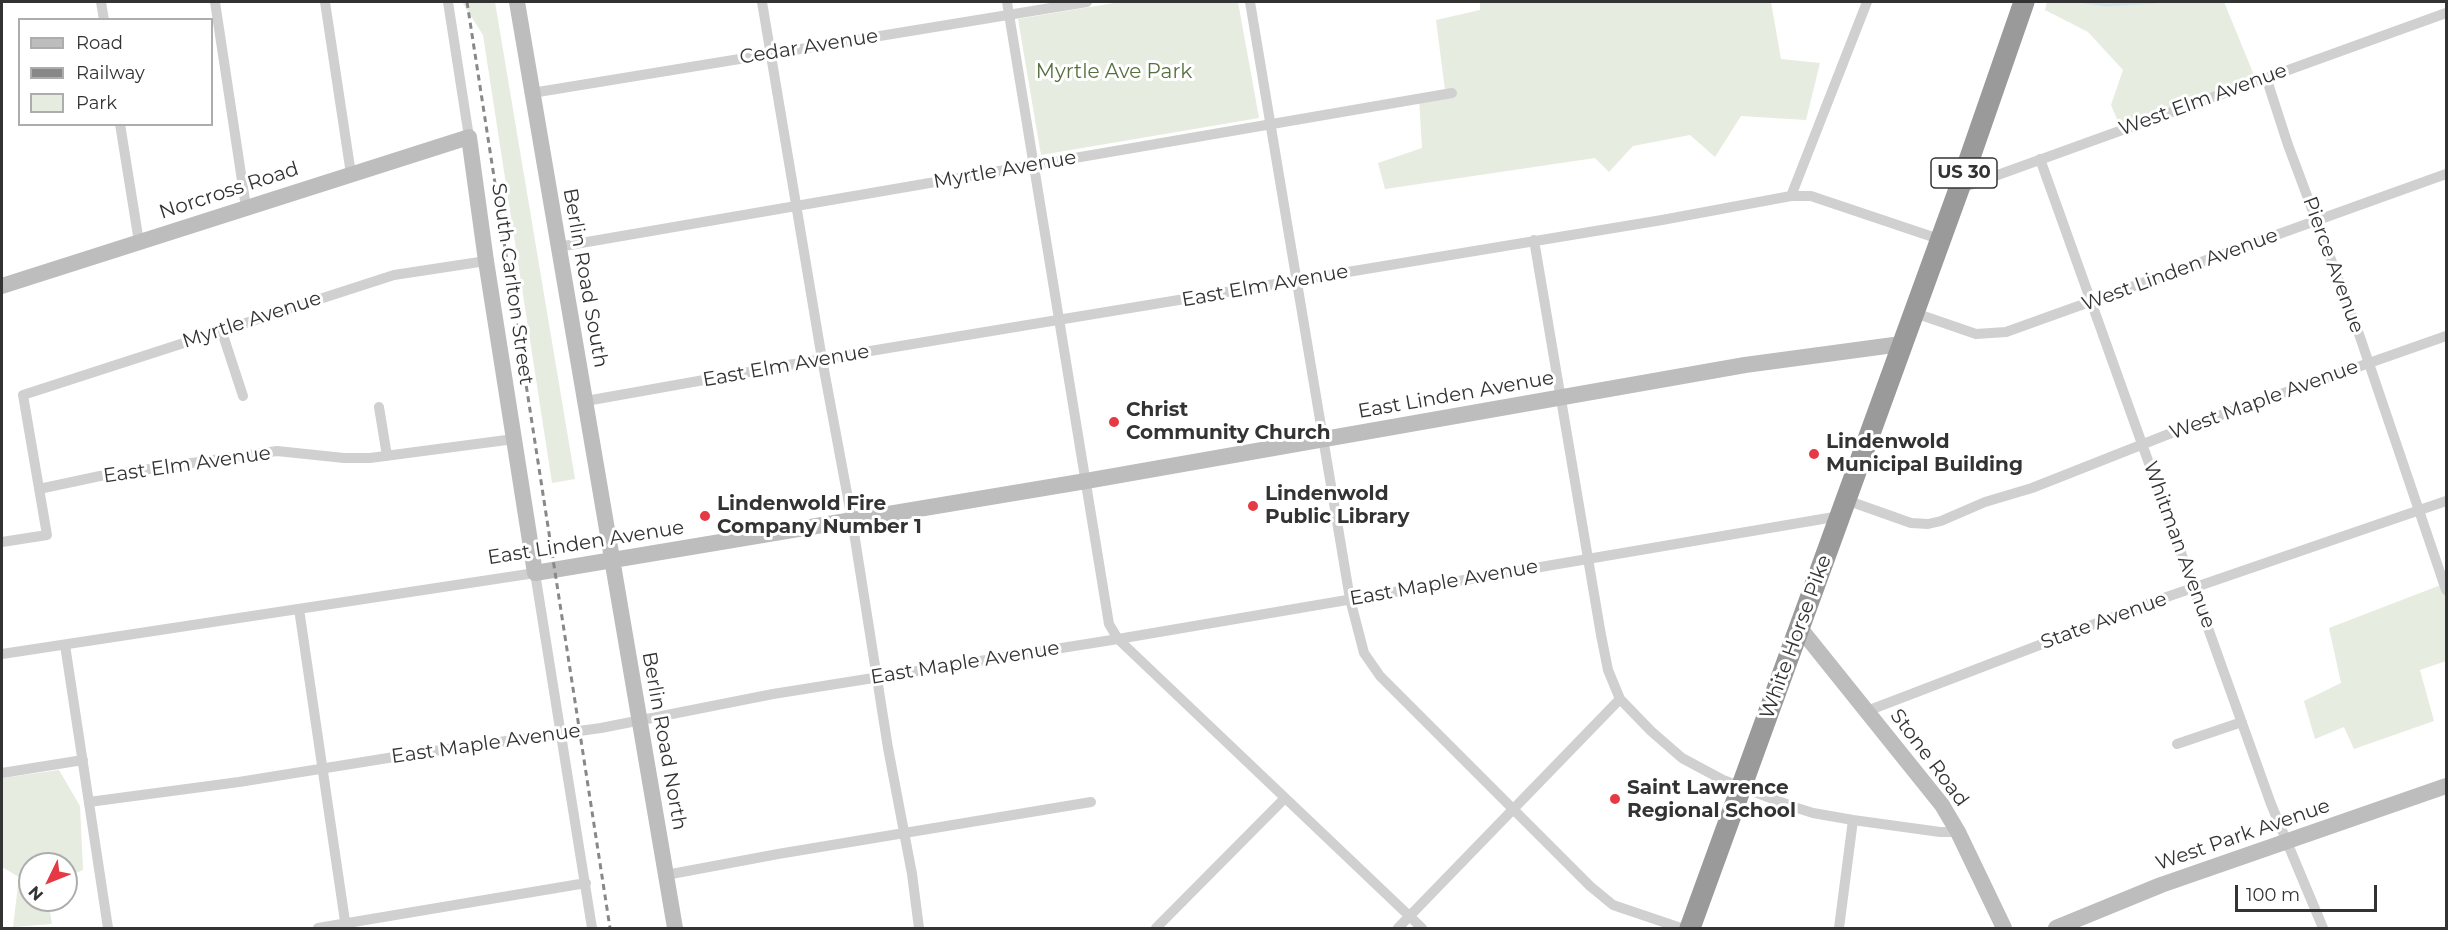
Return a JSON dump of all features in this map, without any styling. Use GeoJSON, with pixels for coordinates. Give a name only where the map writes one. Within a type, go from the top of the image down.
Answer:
{"type":"FeatureCollection","features":[{"type":"Feature","properties":{"kind":"highway","name":"US 30"},"geometry":{"type":"LineString","coordinates":[[1901,344],[1959,189],[2024,2]]}},
{"type":"Feature","properties":{"kind":"highway","name":"White Horse Pike"},"geometry":{"type":"LineString","coordinates":[[1690,928],[1901,344]]}},
{"type":"Feature","properties":{"kind":"street"},"geometry":{"type":"LineString","coordinates":[[101,2],[104,18]]}},
{"type":"Feature","properties":{"kind":"street"},"geometry":{"type":"LineString","coordinates":[[215,2],[246,207]]}},
{"type":"Feature","properties":{"kind":"street"},"geometry":{"type":"LineString","coordinates":[[325,2],[351,174]]}},
{"type":"Feature","properties":{"kind":"street","name":"South Carlton Street"},"geometry":{"type":"LineString","coordinates":[[448,2],[535,573]]}},
{"type":"Feature","properties":{"kind":"street","name":"Berlin Road South"},"geometry":{"type":"LineString","coordinates":[[517,2],[612,561]]}},
{"type":"Feature","properties":{"kind":"street"},"geometry":{"type":"LineString","coordinates":[[762,2],[822,359],[852,520],[919,928]]}},
{"type":"Feature","properties":{"kind":"street"},"geometry":{"type":"LineString","coordinates":[[1006,2],[1109,624],[1118,639],[1422,928]]}},
{"type":"Feature","properties":{"kind":"street","name":"Cedar Avenue"},"geometry":{"type":"LineString","coordinates":[[532,93],[1087,2]]}},
{"type":"Feature","properties":{"kind":"street"},"geometry":{"type":"LineString","coordinates":[[1250,2],[1350,599],[1366,658],[1380,676],[1590,886],[1613,905],[1682,928]]}},
{"type":"Feature","properties":{"kind":"street"},"geometry":{"type":"LineString","coordinates":[[1791,196],[1867,2]]}},
{"type":"Feature","properties":{"kind":"street","name":"West Elm Avenue"},"geometry":{"type":"LineString","coordinates":[[1959,189],[2446,13]]}},
{"type":"Feature","properties":{"kind":"street","name":"Pierce Avenue"},"geometry":{"type":"LineString","coordinates":[[2266,77],[2369,363],[2446,590]]}},
{"type":"Feature","properties":{"kind":"street","name":"Myrtle Avenue"},"geometry":{"type":"LineString","coordinates":[[558,247],[1452,93]]}},
{"type":"Feature","properties":{"kind":"street"},"geometry":{"type":"LineString","coordinates":[[120,126],[139,242]]}},
{"type":"Feature","properties":{"kind":"street","name":"Norcross Road"},"geometry":{"type":"LineString","coordinates":[[2,286],[469,136]]}},
{"type":"Feature","properties":{"kind":"street","name":"Whitman Avenue"},"geometry":{"type":"LineString","coordinates":[[2040,159],[2242,722],[2287,842],[2323,928]]}},
{"type":"Feature","properties":{"kind":"street","name":"West Linden Avenue"},"geometry":{"type":"LineString","coordinates":[[1912,312],[1968,332],[1996,334],[2092,303],[2446,174]]}},
{"type":"Feature","properties":{"kind":"street","name":"East Elm Avenue"},"geometry":{"type":"LineString","coordinates":[[586,401],[822,359],[1060,321],[1791,196],[1811,196],[1940,239]]}},
{"type":"Feature","properties":{"kind":"street"},"geometry":{"type":"LineString","coordinates":[[1534,240],[1608,670],[1620,699],[1652,732],[1682,758],[1702,770],[1794,807],[1853,820],[1958,832]]}},
{"type":"Feature","properties":{"kind":"street","name":"Myrtle Avenue"},"geometry":{"type":"LineString","coordinates":[[39,489],[23,394],[394,275],[486,261]]}},
{"type":"Feature","properties":{"kind":"street"},"geometry":{"type":"LineString","coordinates":[[222,329],[243,396]]}},
{"type":"Feature","properties":{"kind":"street","name":"West Maple Avenue"},"geometry":{"type":"LineString","coordinates":[[1843,508],[1911,524],[1941,522],[1984,502],[2032,488],[2142,445],[2446,336]]}},
{"type":"Feature","properties":{"kind":"street","name":"East Linden Avenue"},"geometry":{"type":"LineString","coordinates":[[2,654],[612,561],[1562,399],[1745,365],[1901,344]]}},
{"type":"Feature","properties":{"kind":"street"},"geometry":{"type":"LineString","coordinates":[[379,407],[387,456]]}},
{"type":"Feature","properties":{"kind":"street","name":"East Elm Avenue"},"geometry":{"type":"LineString","coordinates":[[39,489],[100,476],[276,451],[344,458],[387,456],[514,439]]}},
{"type":"Feature","properties":{"kind":"street"},"geometry":{"type":"LineString","coordinates":[[2,542],[47,535],[39,489]]}},
{"type":"Feature","properties":{"kind":"street","name":"State Avenue"},"geometry":{"type":"LineString","coordinates":[[1867,711],[2194,588],[2446,501]]}},
{"type":"Feature","properties":{"kind":"street","name":"East Maple Avenue"},"geometry":{"type":"LineString","coordinates":[[89,802],[639,721],[773,694],[1118,639],[1588,558],[1843,508]]}},
{"type":"Feature","properties":{"kind":"street","name":"Berlin Road North"},"geometry":{"type":"LineString","coordinates":[[612,561],[675,928]]}},
{"type":"Feature","properties":{"kind":"street"},"geometry":{"type":"LineString","coordinates":[[535,573],[592,928]]}},
{"type":"Feature","properties":{"kind":"street"},"geometry":{"type":"LineString","coordinates":[[298,609],[346,926]]}},
{"type":"Feature","properties":{"kind":"street","name":"Stone Road"},"geometry":{"type":"LineString","coordinates":[[1800,627],[1941,804],[1958,832],[2004,928]]}},
{"type":"Feature","properties":{"kind":"street"},"geometry":{"type":"LineString","coordinates":[[65,645],[108,928]]}},
{"type":"Feature","properties":{"kind":"street"},"geometry":{"type":"LineString","coordinates":[[1398,928],[1620,699]]}},
{"type":"Feature","properties":{"kind":"street"},"geometry":{"type":"LineString","coordinates":[[2177,744],[2242,722]]}},
{"type":"Feature","properties":{"kind":"street"},"geometry":{"type":"LineString","coordinates":[[2,773],[83,760]]}},
{"type":"Feature","properties":{"kind":"street","name":"West Park Avenue"},"geometry":{"type":"LineString","coordinates":[[2056,928],[2161,885],[2446,786]]}},
{"type":"Feature","properties":{"kind":"street"},"geometry":{"type":"LineString","coordinates":[[1156,928],[1285,798]]}},
{"type":"Feature","properties":{"kind":"street"},"geometry":{"type":"LineString","coordinates":[[666,875],[1091,802]]}},
{"type":"Feature","properties":{"kind":"street"},"geometry":{"type":"LineString","coordinates":[[1839,928],[1853,820]]}},
{"type":"Feature","properties":{"kind":"street"},"geometry":{"type":"LineString","coordinates":[[318,928],[346,926],[586,884]]}},
{"type":"Feature","properties":{"kind":"green space"},"geometry":{"type":"Polygon","coordinates":[[[462,2],[495,2],[575,479],[552,483],[483,35],[462,2]]]}},
{"type":"Feature","properties":{"kind":"green space","name":"Myrtle Ave Park"},"geometry":{"type":"Polygon","coordinates":[[[1120,2],[1238,2],[1259,118],[1041,155],[1018,19],[1120,2]]]}},
{"type":"Feature","properties":{"kind":"green space"},"geometry":{"type":"Polygon","coordinates":[[[1480,2],[1771,2],[1781,59],[1820,63],[1806,120],[1741,116],[1715,157],[1690,135],[1633,146],[1609,172],[1595,158],[1385,189],[1378,163],[1422,148],[1419,98],[1445,90],[1436,20],[1480,10],[1480,2]]]}},
{"type":"Feature","properties":{"kind":"green space"},"geometry":{"type":"Polygon","coordinates":[[[2047,2],[2224,2],[2256,80],[2122,131],[2111,105],[2123,70],[2088,32],[2045,10],[2047,2]]]}},
{"type":"Feature","properties":{"kind":"green space"},"geometry":{"type":"Polygon","coordinates":[[[2446,583],[2446,661],[2420,670],[2434,721],[2354,749],[2344,727],[2315,739],[2304,701],[2341,683],[2329,628],[2446,583]]]}},
{"type":"Feature","properties":{"kind":"green space"},"geometry":{"type":"Polygon","coordinates":[[[59,770],[80,806],[83,870],[78,872],[78,852],[18,852],[18,876],[2,867],[3,778],[59,770]]]}},
{"type":"Feature","properties":{"kind":"green space"},"geometry":{"type":"Polygon","coordinates":[[[18,885],[18,912],[50,912],[52,924],[13,927],[18,885]]]}},
{"type":"Feature","properties":{"kind":"waterway"},"geometry":{"type":"LineString","coordinates":[[2085,2],[2106,5],[2155,2]]}},
{"type":"Feature","properties":{"kind":"railway"},"geometry":{"type":"LineString","coordinates":[[467,2],[610,928]]}},
{"type":"Feature","properties":{"kind":"place","name":"Christ Community Church"},"geometry":{"type":"Point","coordinates":[1114,422]}},
{"type":"Feature","properties":{"kind":"place","name":"Lindenwold Municipal Building"},"geometry":{"type":"Point","coordinates":[1814,454]}},
{"type":"Feature","properties":{"kind":"place","name":"Lindenwold Public Library"},"geometry":{"type":"Point","coordinates":[1253,506]}},
{"type":"Feature","properties":{"kind":"place","name":"Lindenwold Fire Company Number 1"},"geometry":{"type":"Point","coordinates":[705,516]}},
{"type":"Feature","properties":{"kind":"place","name":"Saint Lawrence Regional School"},"geometry":{"type":"Point","coordinates":[1615,799]}}]}
